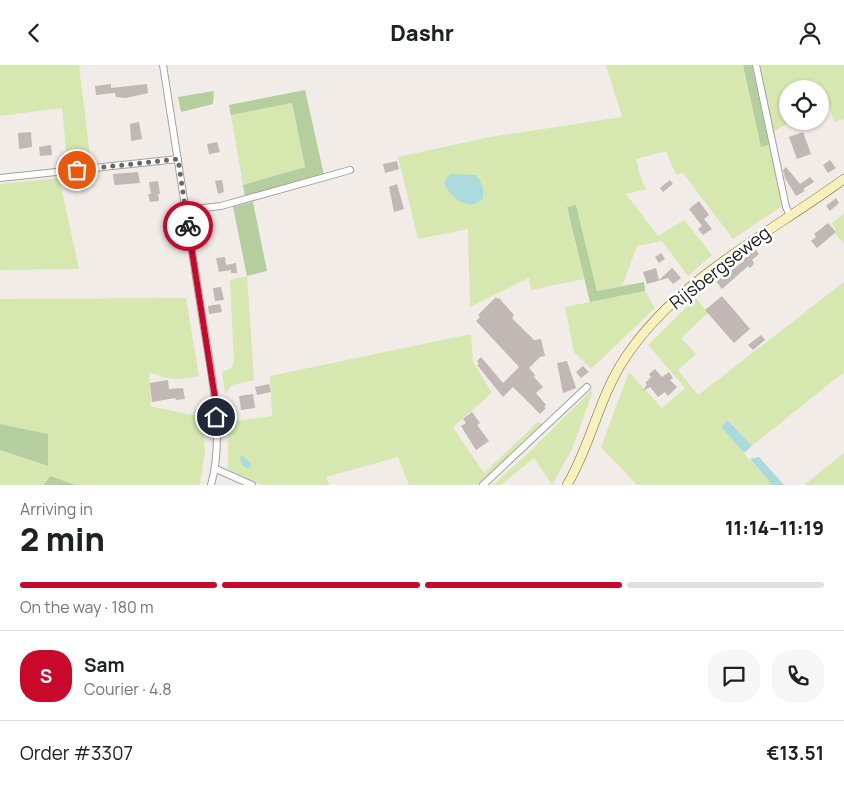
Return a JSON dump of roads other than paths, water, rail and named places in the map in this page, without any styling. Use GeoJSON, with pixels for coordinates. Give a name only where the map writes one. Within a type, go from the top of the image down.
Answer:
{"type":"FeatureCollection","features":[{"type":"Feature","properties":{"kind":"main road","name":"Rijsbergseweg"},"geometry":{"type":"LineString","coordinates":[[567,485],[587,443],[604,395],[624,359],[638,339],[672,303],[709,271],[790,215],[842,184]]}},
{"type":"Feature","properties":{"kind":"street"},"geometry":{"type":"LineString","coordinates":[[163,65],[215,398],[217,455],[216,469],[211,485]]}},
{"type":"Feature","properties":{"kind":"street"},"geometry":{"type":"LineString","coordinates":[[756,65],[786,207],[790,215]]}},
{"type":"Feature","properties":{"kind":"street"},"geometry":{"type":"LineString","coordinates":[[0,179],[178,159]]}},
{"type":"Feature","properties":{"kind":"street"},"geometry":{"type":"LineString","coordinates":[[186,210],[221,206],[350,170]]}},
{"type":"Feature","properties":{"kind":"street"},"geometry":{"type":"LineString","coordinates":[[484,485],[587,387]]}},
{"type":"Feature","properties":{"kind":"street"},"geometry":{"type":"LineString","coordinates":[[216,469],[252,485]]}},
{"type":"Feature","properties":{"kind":"water"},"geometry":{"type":"Polygon","coordinates":[[[451,174],[475,175],[482,185],[483,198],[478,203],[467,204],[461,202],[444,183],[451,174]]]}},
{"type":"Feature","properties":{"kind":"water"},"geometry":{"type":"Polygon","coordinates":[[[728,420],[752,446],[744,453],[721,427],[728,420]]]}},
{"type":"Feature","properties":{"kind":"water"},"geometry":{"type":"Polygon","coordinates":[[[242,455],[251,464],[250,468],[245,468],[241,463],[240,457],[242,455]]]}},
{"type":"Feature","properties":{"kind":"water"},"geometry":{"type":"Polygon","coordinates":[[[759,457],[784,485],[772,485],[750,459],[759,457]]]}}]}
